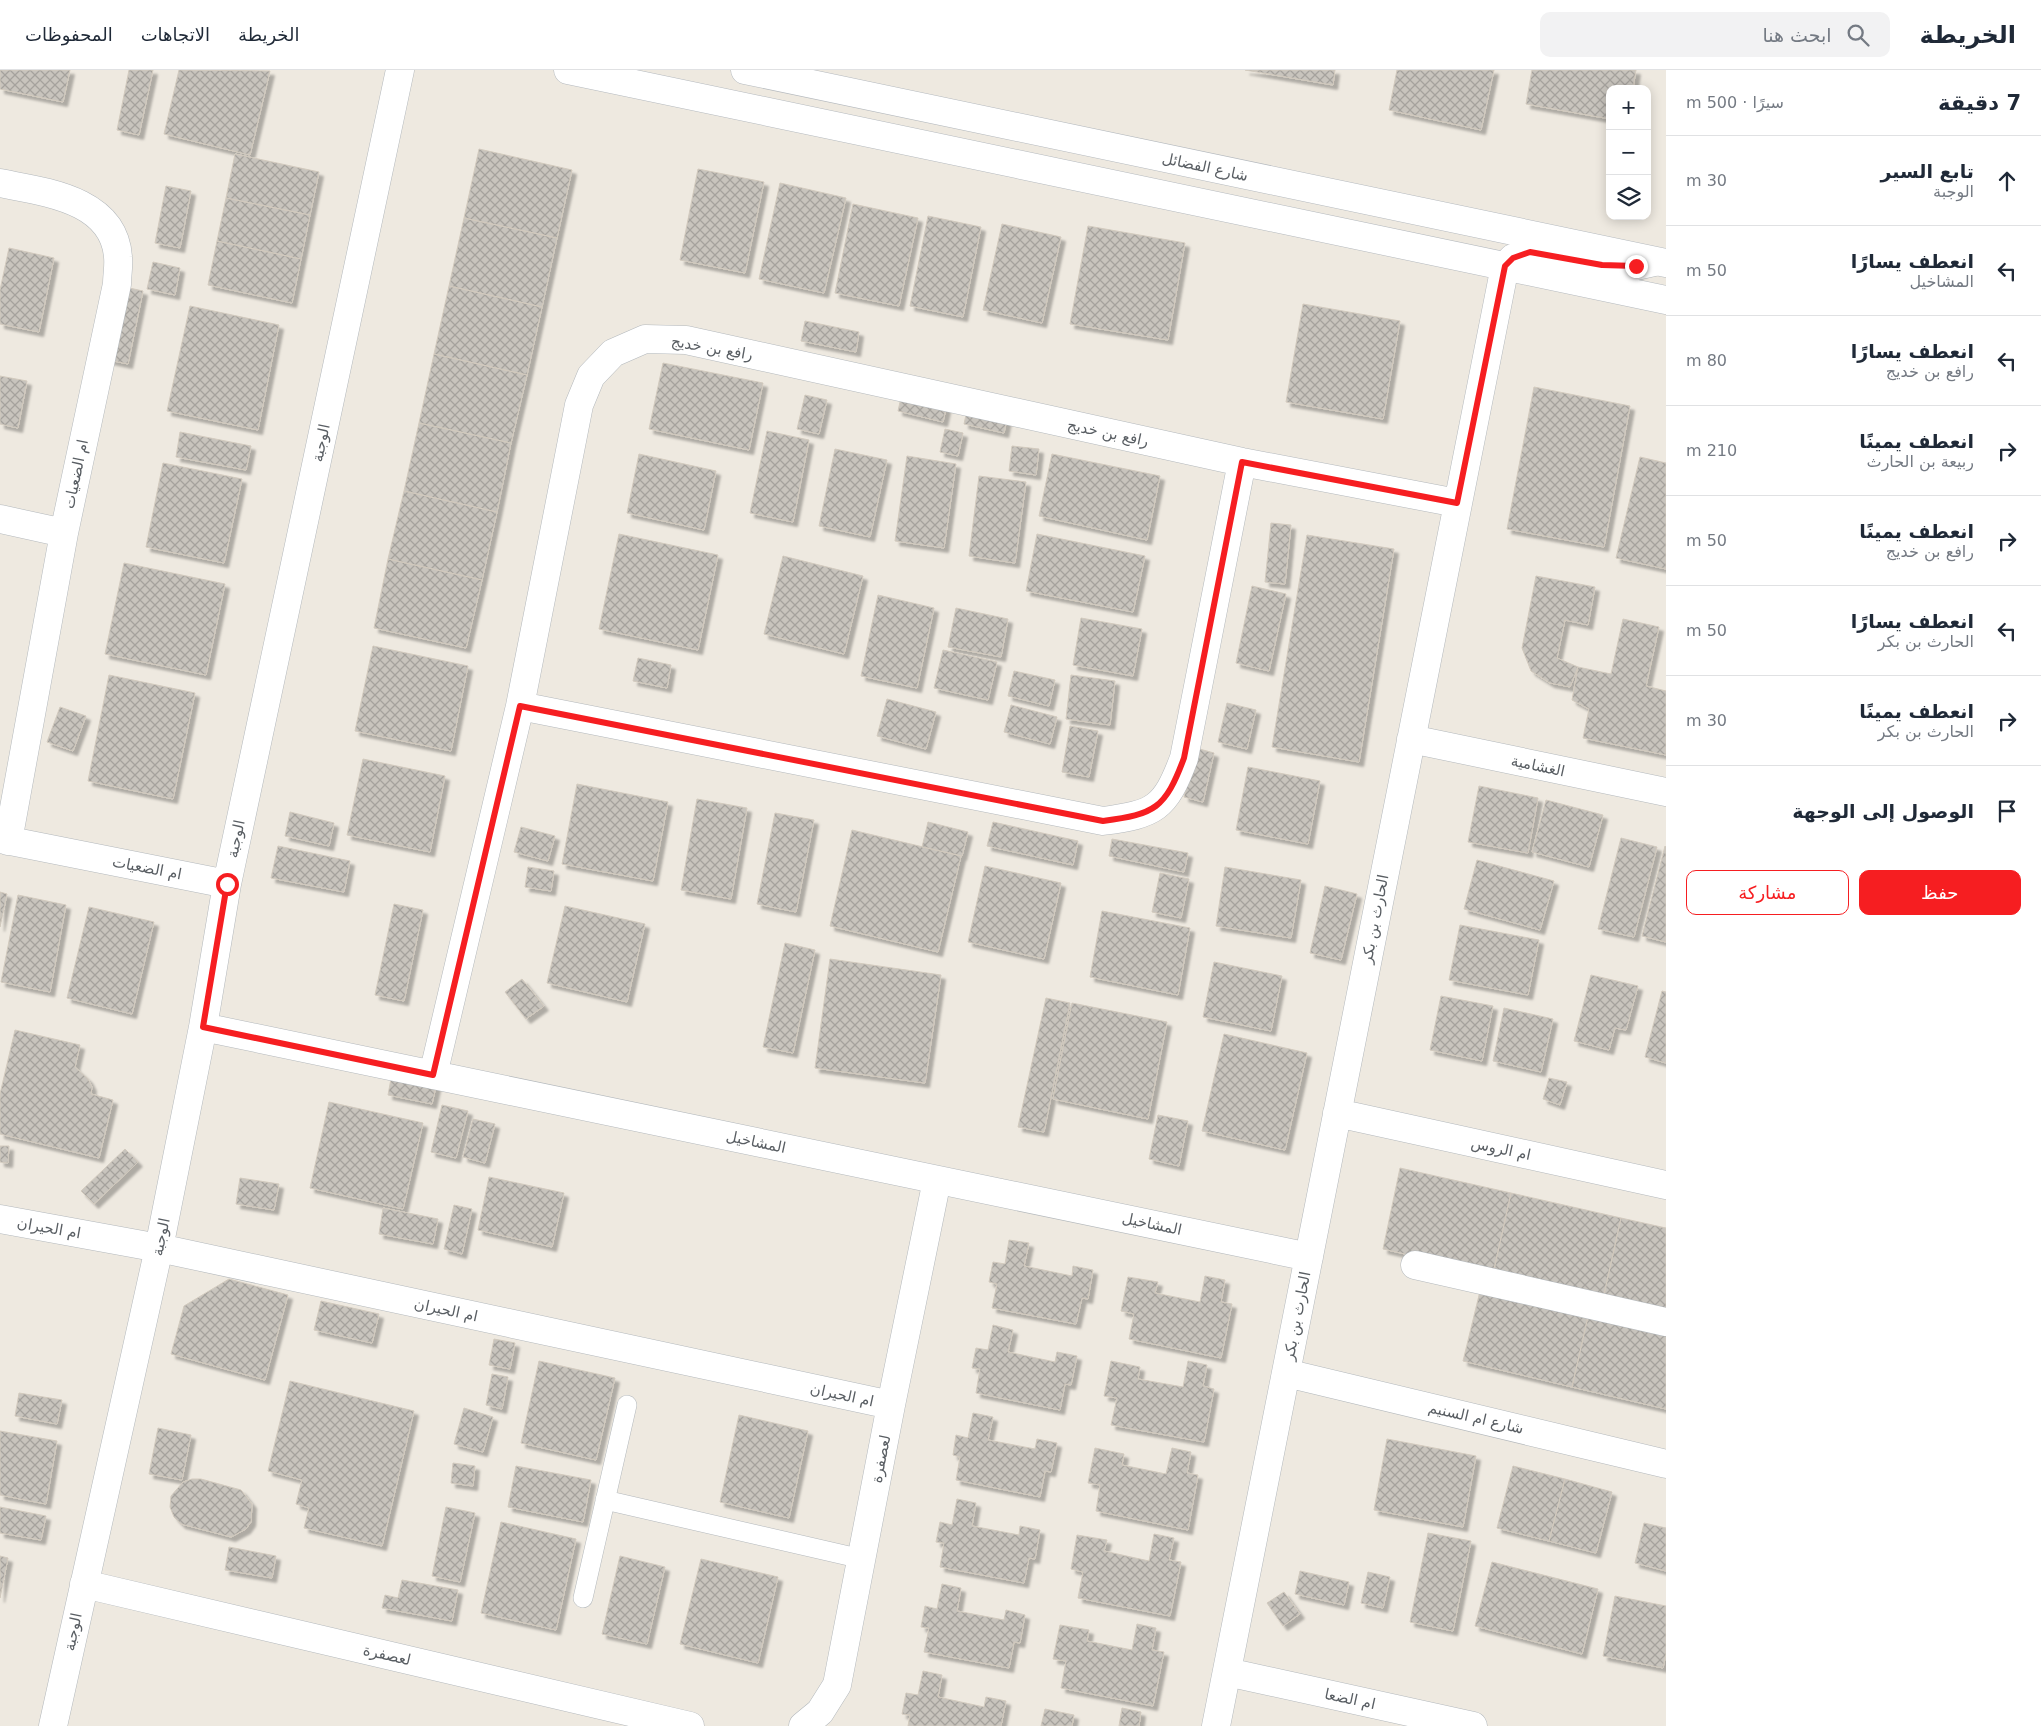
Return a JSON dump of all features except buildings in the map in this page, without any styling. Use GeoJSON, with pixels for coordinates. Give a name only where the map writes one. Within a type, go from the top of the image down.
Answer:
{"type":"FeatureCollection","features":[{"type":"Feature","properties":{"kind":"street","name":"الوجبة"},"geometry":{"type":"LineString","coordinates":[[53,1726],[159,1248],[203,1027],[227,884],[400,70]]}},
{"type":"Feature","properties":{"kind":"street"},"geometry":{"type":"LineString","coordinates":[[568,70],[1666,300]]}},
{"type":"Feature","properties":{"kind":"street","name":"شارع الفضائل"},"geometry":{"type":"LineString","coordinates":[[745,70],[1661,262]]}},
{"type":"Feature","properties":{"kind":"street","name":"ام الضعيات"},"geometry":{"type":"LineString","coordinates":[[0,183],[57,195],[87,206],[109,230],[118,255],[117,284],[64,533],[4,840],[227,884]]}},
{"type":"Feature","properties":{"kind":"street"},"geometry":{"type":"LineString","coordinates":[[1505,266],[1513,258],[1530,252],[1616,267],[1661,262]]}},
{"type":"Feature","properties":{"kind":"street","name":"الحارث بن بكر"},"geometry":{"type":"LineString","coordinates":[[1216,1726],[1505,266]]}},
{"type":"Feature","properties":{"kind":"street","name":"رافع بن خديج"},"geometry":{"type":"LineString","coordinates":[[433,1075],[520,706],[579,404],[591,376],[613,353],[645,339],[686,340],[1242,462],[1457,503]]}},
{"type":"Feature","properties":{"kind":"street"},"geometry":{"type":"LineString","coordinates":[[520,706],[1103,821],[1136,817],[1160,805],[1174,784],[1184,758],[1242,462]]}},
{"type":"Feature","properties":{"kind":"street"},"geometry":{"type":"LineString","coordinates":[[0,519],[64,533]]}},
{"type":"Feature","properties":{"kind":"street","name":"الغشامية"},"geometry":{"type":"LineString","coordinates":[[1411,739],[1666,792]]}},
{"type":"Feature","properties":{"kind":"street","name":"المشاخيل"},"geometry":{"type":"LineString","coordinates":[[203,1027],[1309,1257]]}},
{"type":"Feature","properties":{"kind":"street","name":"ام الروس"},"geometry":{"type":"LineString","coordinates":[[1337,1113],[1666,1185]]}},
{"type":"Feature","properties":{"kind":"street","name":"لعصفرة"},"geometry":{"type":"LineString","coordinates":[[803,1726],[820,1712],[837,1685],[937,1180]]}},
{"type":"Feature","properties":{"kind":"street","name":"ام الحيران"},"geometry":{"type":"LineString","coordinates":[[0,1219],[159,1248],[891,1405]]}},
{"type":"Feature","properties":{"kind":"street"},"geometry":{"type":"LineString","coordinates":[[1415,1265],[1666,1322]]}},
{"type":"Feature","properties":{"kind":"street","name":"شارع ام السنيم"},"geometry":{"type":"LineString","coordinates":[[1286,1373],[1666,1464]]}},
{"type":"Feature","properties":{"kind":"street","name":"لعصفرة"},"geometry":{"type":"LineString","coordinates":[[84,1584],[690,1726]]}},
{"type":"Feature","properties":{"kind":"street","name":"ام الضعا"},"geometry":{"type":"LineString","coordinates":[[1227,1672],[1473,1726]]}},
{"type":"Feature","properties":{"kind":"lane"},"geometry":{"type":"LineString","coordinates":[[583,1598],[627,1404]]}},
{"type":"Feature","properties":{"kind":"lane"},"geometry":{"type":"LineString","coordinates":[[605,1500],[862,1559]]}},
{"type":"Feature","properties":{"kind":"route"},"geometry":{"type":"LineString","coordinates":[[227,884],[203,1027],[433,1075],[520,706],[1103,821],[1136,817],[1160,805],[1174,784],[1184,758],[1242,462],[1457,503],[1505,266],[1513,258],[1530,252],[1616,267],[1636,266]]}}]}
